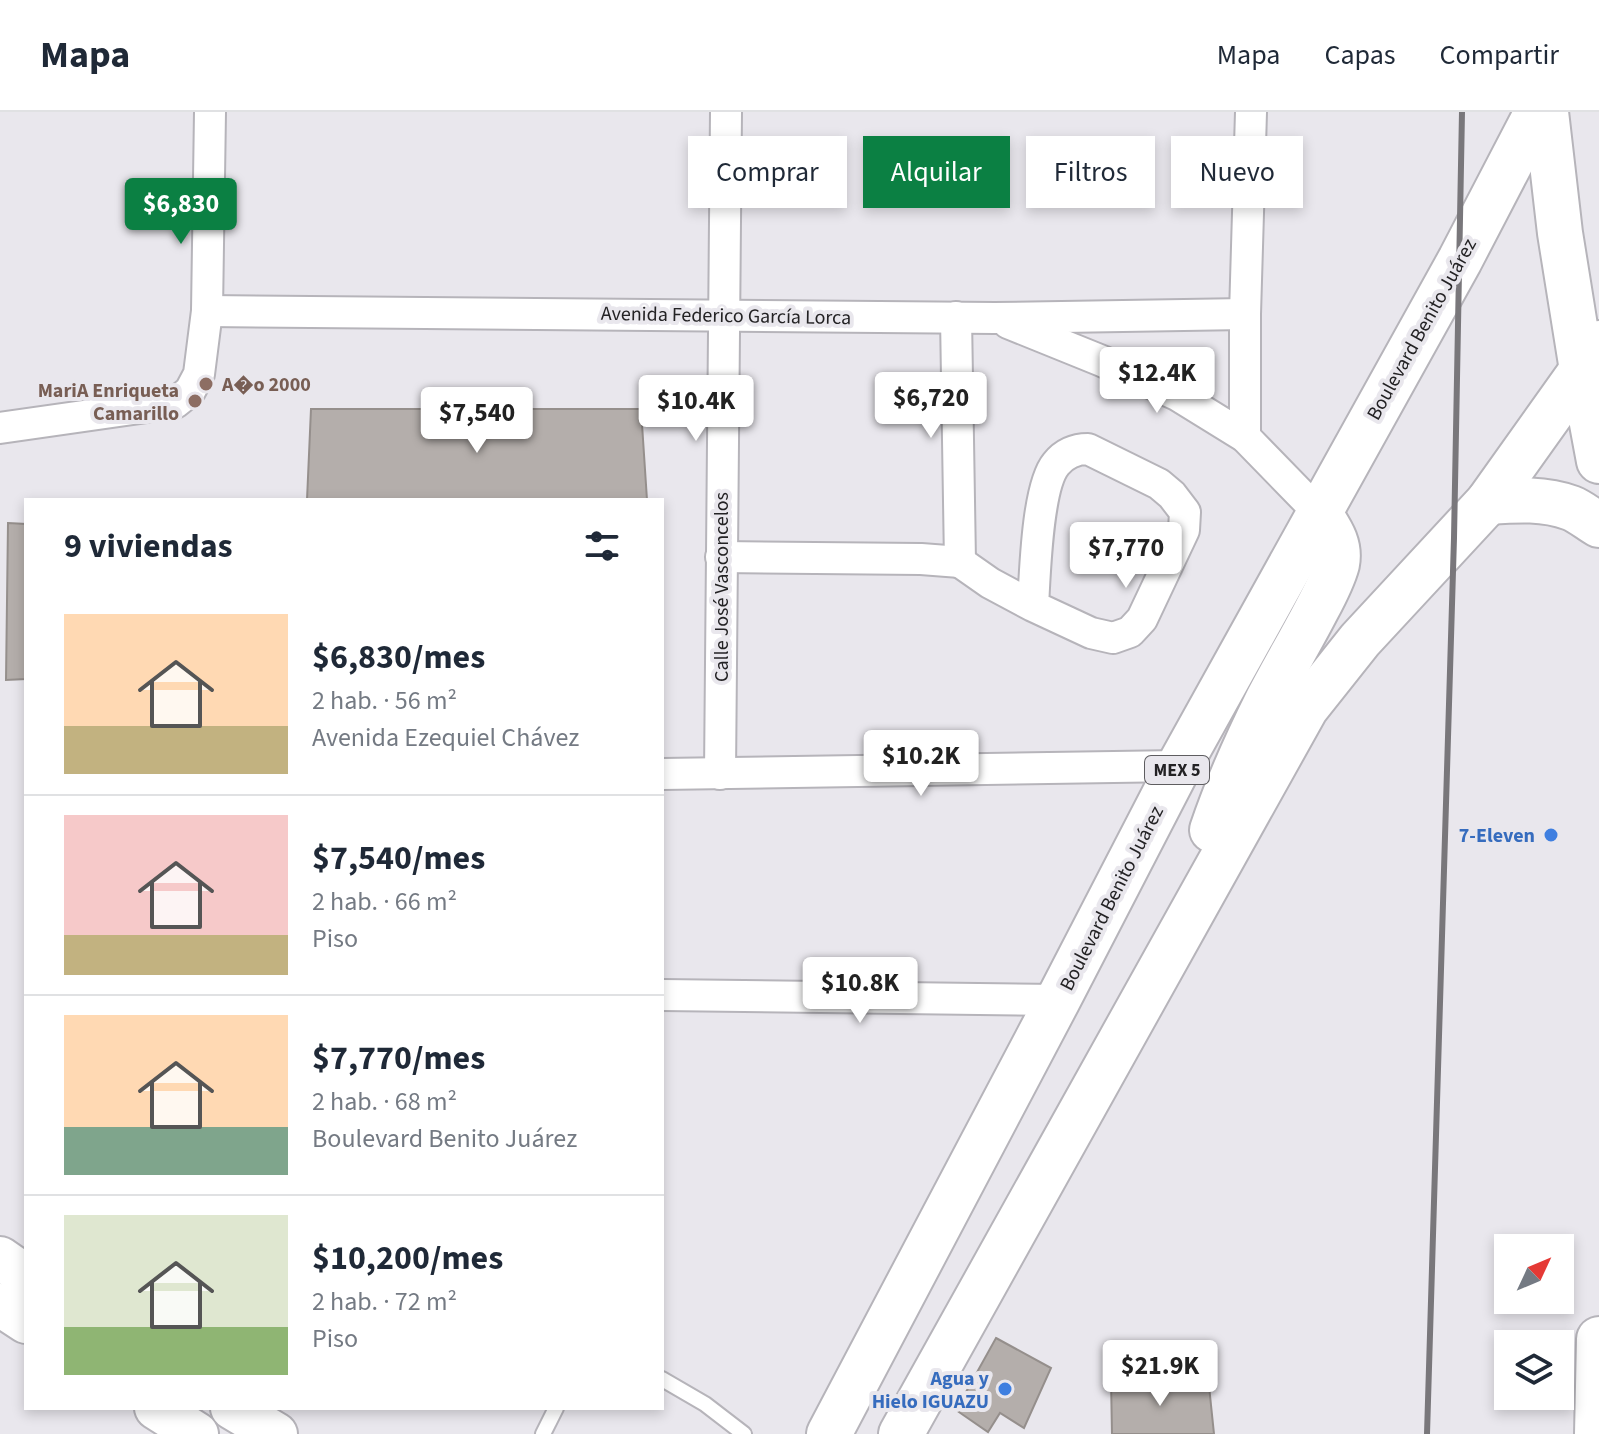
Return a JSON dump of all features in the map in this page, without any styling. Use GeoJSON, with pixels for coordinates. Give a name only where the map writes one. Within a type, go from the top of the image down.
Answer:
{"type":"FeatureCollection","features":[{"type":"Feature","properties":{"kind":"main road","name":"Boulevard Benito Juárez"},"geometry":{"type":"LineString","coordinates":[[829,1434],[1179,766],[1460,260],[1537,112]]}},
{"type":"Feature","properties":{"kind":"main road"},"geometry":{"type":"LineString","coordinates":[[1546,112],[1560,233],[1592,383],[1599,461]]}},
{"type":"Feature","properties":{"kind":"main road"},"geometry":{"type":"LineString","coordinates":[[901,1434],[1306,708],[1360,640],[1488,502],[1592,383]]}},
{"type":"Feature","properties":{"kind":"main road"},"geometry":{"type":"LineString","coordinates":[[1488,502],[1530,499],[1552,503],[1573,509],[1599,525]]}},
{"type":"Feature","properties":{"kind":"main road"},"geometry":{"type":"LineString","coordinates":[[1169,953],[1231,779],[1268,700],[1325,594],[1337,564],[1337,543],[1320,514]]}},
{"type":"Feature","properties":{"kind":"main road"},"geometry":{"type":"LineString","coordinates":[[1597,1434],[1599,1339]]}},
{"type":"Feature","properties":{"kind":"street"},"geometry":{"type":"LineString","coordinates":[[0,428],[175,403],[190,391],[199,374],[207,311],[210,112]]}},
{"type":"Feature","properties":{"kind":"street","name":"Calle José Vasconcelos"},"geometry":{"type":"LineString","coordinates":[[720,774],[726,112]]}},
{"type":"Feature","properties":{"kind":"street"},"geometry":{"type":"LineString","coordinates":[[1245,437],[1251,112]]}},
{"type":"Feature","properties":{"kind":"street","name":"Avenida Federico García Lorca"},"geometry":{"type":"LineString","coordinates":[[207,311],[995,318],[1245,314]]}},
{"type":"Feature","properties":{"kind":"street"},"geometry":{"type":"LineString","coordinates":[[956,317],[960,562]]}},
{"type":"Feature","properties":{"kind":"street"},"geometry":{"type":"LineString","coordinates":[[995,318],[1177,395],[1245,437],[1320,514]]}},
{"type":"Feature","properties":{"kind":"street"},"geometry":{"type":"LineString","coordinates":[[721,557],[960,562],[990,583],[1033,606],[1091,633],[1113,638],[1130,632],[1142,619],[1184,530],[1185,512],[1159,484],[1088,449],[1076,449],[1055,465],[1044,489],[1033,606]]}},
{"type":"Feature","properties":{"kind":"street"},"geometry":{"type":"LineString","coordinates":[[664,774],[1179,766]]}},
{"type":"Feature","properties":{"kind":"street"},"geometry":{"type":"LineString","coordinates":[[664,995],[1058,1000]]}},
{"type":"Feature","properties":{"kind":"street"},"geometry":{"type":"LineString","coordinates":[[0,1258],[24,1275]]}},
{"type":"Feature","properties":{"kind":"street"},"geometry":{"type":"LineString","coordinates":[[0,1305],[24,1321]]}},
{"type":"Feature","properties":{"kind":"street"},"geometry":{"type":"LineString","coordinates":[[159,1410],[197,1434]]}},
{"type":"Feature","properties":{"kind":"street"},"geometry":{"type":"LineString","coordinates":[[235,1410],[276,1434]]}},
{"type":"Feature","properties":{"kind":"lane"},"geometry":{"type":"LineString","coordinates":[[664,1380],[705,1404],[744,1434]]}},
{"type":"Feature","properties":{"kind":"lane"},"geometry":{"type":"LineString","coordinates":[[543,1434],[555,1410]]}},
{"type":"Feature","properties":{"kind":"building"},"geometry":{"type":"Polygon","coordinates":[[[311,409],[641,409],[647,498],[307,498],[311,409]]]}},
{"type":"Feature","properties":{"kind":"building"},"geometry":{"type":"Polygon","coordinates":[[[8,523],[24,524],[24,679],[6,680],[8,523]]]}},
{"type":"Feature","properties":{"kind":"building","name":"Agua y Hielo IGUAZU"},"geometry":{"type":"Polygon","coordinates":[[[996,1338],[1051,1368],[1024,1428],[1000,1413],[988,1432],[956,1410],[996,1338]]]}},
{"type":"Feature","properties":{"kind":"building"},"geometry":{"type":"Polygon","coordinates":[[[1111,1379],[1209,1386],[1214,1434],[1112,1434],[1111,1379]]]}},
{"type":"Feature","properties":{"kind":"railway"},"geometry":{"type":"LineString","coordinates":[[1427,1434],[1454,538],[1462,112]]}},
{"type":"Feature","properties":{"kind":"place","name":"A�o 2000"},"geometry":{"type":"Point","coordinates":[206,384]}},
{"type":"Feature","properties":{"kind":"place","name":"MariA Enriqueta Camarillo"},"geometry":{"type":"Point","coordinates":[195,401]}},
{"type":"Feature","properties":{"kind":"place","name":"7-Eleven"},"geometry":{"type":"Point","coordinates":[1551,835]}},
{"type":"Feature","properties":{"kind":"place","name":"Agua y Hielo IGUAZU"},"geometry":{"type":"Point","coordinates":[1005,1389]}}]}
